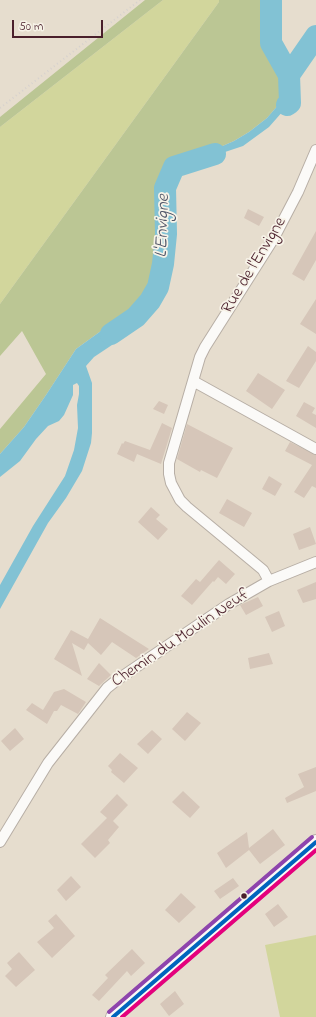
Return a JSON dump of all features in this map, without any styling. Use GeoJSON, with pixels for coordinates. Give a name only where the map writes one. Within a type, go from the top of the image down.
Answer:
{"type":"FeatureCollection","features":[{"type":"Feature","properties":{"kind":"main road"},"geometry":{"type":"LineString","coordinates":[[113,1017],[316,842]]}},
{"type":"Feature","properties":{"kind":"street","name":"Rue de l'Envigne"},"geometry":{"type":"LineString","coordinates":[[269,581],[263,570],[187,507],[177,496],[171,483],[169,463],[200,357],[274,238],[298,192],[316,150]]}},
{"type":"Feature","properties":{"kind":"street"},"geometry":{"type":"LineString","coordinates":[[193,381],[316,449]]}},
{"type":"Feature","properties":{"kind":"street","name":"Chemin du Moulin Neuf"},"geometry":{"type":"LineString","coordinates":[[0,842],[48,763],[107,688],[229,604],[269,581],[316,562]]}},
{"type":"Feature","properties":{"kind":"path"},"geometry":{"type":"LineString","coordinates":[[0,108],[140,0]]}},
{"type":"Feature","properties":{"kind":"green space"},"geometry":{"type":"Polygon","coordinates":[[[145,0],[163,0],[0,127],[0,117],[145,0]]]}},
{"type":"Feature","properties":{"kind":"green space"},"geometry":{"type":"Polygon","coordinates":[[[163,0],[219,0],[219,2],[0,304],[0,127],[163,0]]]}},
{"type":"Feature","properties":{"kind":"green space"},"geometry":{"type":"Polygon","coordinates":[[[219,0],[265,0],[264,47],[282,76],[285,97],[267,118],[234,141],[218,148],[169,161],[155,187],[161,228],[158,258],[153,284],[141,302],[76,349],[24,427],[0,454],[0,429],[46,374],[22,331],[0,356],[0,304],[219,0]]]}},
{"type":"Feature","properties":{"kind":"green space"},"geometry":{"type":"Polygon","coordinates":[[[316,935],[316,1017],[280,1017],[265,945],[316,935]]]}},
{"type":"Feature","properties":{"kind":"water"},"geometry":{"type":"Polygon","coordinates":[[[265,0],[272,0],[271,41],[285,63],[292,87],[291,102],[269,127],[243,146],[175,166],[165,187],[167,242],[162,273],[154,297],[145,309],[136,316],[143,322],[94,357],[86,366],[92,383],[92,433],[91,443],[82,471],[66,498],[48,523],[0,609],[0,585],[33,526],[65,476],[74,450],[78,428],[77,405],[79,386],[77,383],[73,385],[73,395],[64,415],[59,421],[48,426],[36,439],[20,461],[0,477],[0,454],[24,427],[76,349],[141,302],[153,284],[158,258],[161,228],[155,187],[169,161],[218,148],[234,141],[267,118],[285,97],[282,76],[264,47],[265,0]]]}},
{"type":"Feature","properties":{"kind":"building"},"geometry":{"type":"Polygon","coordinates":[[[248,209],[264,217],[259,226],[244,218],[248,209]]]}},
{"type":"Feature","properties":{"kind":"building"},"geometry":{"type":"Polygon","coordinates":[[[316,231],[316,260],[304,281],[292,274],[316,231]]]}},
{"type":"Feature","properties":{"kind":"building"},"geometry":{"type":"Polygon","coordinates":[[[316,299],[316,334],[300,324],[316,299]]]}},
{"type":"Feature","properties":{"kind":"building"},"geometry":{"type":"Polygon","coordinates":[[[308,346],[316,352],[316,361],[299,388],[286,381],[308,346]]]}},
{"type":"Feature","properties":{"kind":"building"},"geometry":{"type":"Polygon","coordinates":[[[258,373],[285,390],[272,409],[246,391],[258,373]]]}},
{"type":"Feature","properties":{"kind":"building"},"geometry":{"type":"Polygon","coordinates":[[[159,401],[168,405],[164,414],[153,409],[159,401]]]}},
{"type":"Feature","properties":{"kind":"building"},"geometry":{"type":"Polygon","coordinates":[[[304,402],[315,408],[312,413],[316,415],[316,428],[296,416],[304,402]]]}},
{"type":"Feature","properties":{"kind":"building"},"geometry":{"type":"Polygon","coordinates":[[[162,423],[172,428],[161,464],[137,454],[134,462],[117,454],[122,443],[123,444],[125,441],[150,450],[162,423]]]}},
{"type":"Feature","properties":{"kind":"building"},"geometry":{"type":"Polygon","coordinates":[[[187,424],[233,448],[217,478],[201,470],[200,472],[177,459],[187,424]]]}},
{"type":"Feature","properties":{"kind":"building"},"geometry":{"type":"Polygon","coordinates":[[[290,442],[316,455],[316,488],[312,486],[304,498],[294,492],[312,465],[285,451],[290,442]]]}},
{"type":"Feature","properties":{"kind":"building"},"geometry":{"type":"Polygon","coordinates":[[[269,476],[282,484],[275,496],[262,489],[269,476]]]}},
{"type":"Feature","properties":{"kind":"building"},"geometry":{"type":"Polygon","coordinates":[[[227,499],[252,513],[244,527],[219,513],[227,499]]]}},
{"type":"Feature","properties":{"kind":"building"},"geometry":{"type":"Polygon","coordinates":[[[151,507],[160,515],[156,519],[168,529],[158,540],[138,522],[151,507]]]}},
{"type":"Feature","properties":{"kind":"building"},"geometry":{"type":"Polygon","coordinates":[[[310,527],[316,544],[299,550],[293,534],[310,527]]]}},
{"type":"Feature","properties":{"kind":"building"},"geometry":{"type":"Polygon","coordinates":[[[219,560],[235,574],[226,584],[218,577],[192,605],[181,596],[196,579],[200,582],[219,560]]]}},
{"type":"Feature","properties":{"kind":"building"},"geometry":{"type":"Polygon","coordinates":[[[316,582],[316,599],[303,603],[297,590],[316,582]]]}},
{"type":"Feature","properties":{"kind":"building"},"geometry":{"type":"Polygon","coordinates":[[[258,597],[263,606],[246,615],[240,605],[258,597]]]}},
{"type":"Feature","properties":{"kind":"building"},"geometry":{"type":"Polygon","coordinates":[[[279,611],[285,626],[272,632],[265,617],[279,611]]]}},
{"type":"Feature","properties":{"kind":"building"},"geometry":{"type":"Polygon","coordinates":[[[100,618],[149,649],[136,658],[112,642],[101,655],[88,643],[84,650],[72,643],[82,676],[54,659],[71,630],[88,639],[100,618]]]}},
{"type":"Feature","properties":{"kind":"building"},"geometry":{"type":"Polygon","coordinates":[[[269,653],[273,664],[250,669],[248,658],[269,653]]]}},
{"type":"Feature","properties":{"kind":"building"},"geometry":{"type":"Polygon","coordinates":[[[99,663],[111,675],[99,686],[87,679],[99,663]]]}},
{"type":"Feature","properties":{"kind":"building"},"geometry":{"type":"Polygon","coordinates":[[[64,689],[86,702],[78,714],[61,705],[57,711],[54,711],[47,724],[26,710],[32,703],[43,710],[54,692],[64,689]]]}},
{"type":"Feature","properties":{"kind":"building"},"geometry":{"type":"Polygon","coordinates":[[[187,712],[201,723],[185,741],[172,729],[187,712]]]}},
{"type":"Feature","properties":{"kind":"building"},"geometry":{"type":"Polygon","coordinates":[[[15,728],[24,739],[10,751],[1,741],[15,728]]]}},
{"type":"Feature","properties":{"kind":"building"},"geometry":{"type":"Polygon","coordinates":[[[152,730],[162,739],[148,754],[137,744],[152,730]]]}},
{"type":"Feature","properties":{"kind":"building"},"geometry":{"type":"Polygon","coordinates":[[[120,753],[138,768],[124,783],[111,772],[112,770],[108,766],[120,753]]]}},
{"type":"Feature","properties":{"kind":"building"},"geometry":{"type":"Polygon","coordinates":[[[316,767],[316,791],[287,803],[285,798],[304,787],[298,774],[316,767]]]}},
{"type":"Feature","properties":{"kind":"building"},"geometry":{"type":"Polygon","coordinates":[[[183,791],[200,807],[190,818],[172,802],[183,791]]]}},
{"type":"Feature","properties":{"kind":"building"},"geometry":{"type":"Polygon","coordinates":[[[117,794],[128,805],[113,821],[119,827],[108,840],[110,843],[95,858],[81,844],[107,818],[100,812],[117,794]]]}},
{"type":"Feature","properties":{"kind":"building"},"geometry":{"type":"Polygon","coordinates":[[[273,829],[285,845],[260,864],[249,850],[226,868],[217,853],[247,832],[249,848],[273,829]]]}},
{"type":"Feature","properties":{"kind":"building"},"geometry":{"type":"Polygon","coordinates":[[[71,876],[81,887],[66,901],[57,890],[71,876]]]}},
{"type":"Feature","properties":{"kind":"building"},"geometry":{"type":"Polygon","coordinates":[[[233,878],[239,886],[220,899],[214,891],[233,878]]]}},
{"type":"Feature","properties":{"kind":"building"},"geometry":{"type":"Polygon","coordinates":[[[181,893],[196,907],[179,923],[165,910],[181,893]]]}},
{"type":"Feature","properties":{"kind":"building"},"geometry":{"type":"Polygon","coordinates":[[[278,904],[288,917],[274,927],[265,914],[278,904]]]}},
{"type":"Feature","properties":{"kind":"building"},"geometry":{"type":"Polygon","coordinates":[[[56,914],[75,936],[52,958],[37,942],[54,928],[48,921],[56,914]]]}},
{"type":"Feature","properties":{"kind":"building"},"geometry":{"type":"Polygon","coordinates":[[[132,949],[145,963],[131,976],[127,971],[99,1001],[92,995],[108,978],[105,975],[132,949]]]}},
{"type":"Feature","properties":{"kind":"building"},"geometry":{"type":"Polygon","coordinates":[[[19,952],[35,970],[16,987],[5,976],[12,969],[7,963],[19,952]]]}},
{"type":"Feature","properties":{"kind":"building"},"geometry":{"type":"Polygon","coordinates":[[[175,991],[184,1004],[169,1016],[160,1004],[175,991]]]}},
{"type":"Feature","properties":{"kind":"waterway","name":"L'Envigne"},"geometry":{"type":"LineString","coordinates":[[271,0],[271,43],[289,75],[290,103],[287,105]]}},
{"type":"Feature","properties":{"kind":"waterway"},"geometry":{"type":"LineString","coordinates":[[289,75],[316,36]]}},
{"type":"Feature","properties":{"kind":"waterway","name":"L'Envigne"},"geometry":{"type":"LineString","coordinates":[[111,334],[136,317],[150,301],[158,287],[163,264],[166,234],[165,188],[174,167],[215,154]]}},
{"type":"Feature","properties":{"kind":"transit line"},"geometry":{"type":"LineString","coordinates":[[109,1012],[312,837]]}},
{"type":"Feature","properties":{"kind":"transit line"},"geometry":{"type":"LineString","coordinates":[[113,1017],[316,842]]}},
{"type":"Feature","properties":{"kind":"transit line"},"geometry":{"type":"LineString","coordinates":[[122,1017],[316,850]]}}]}
